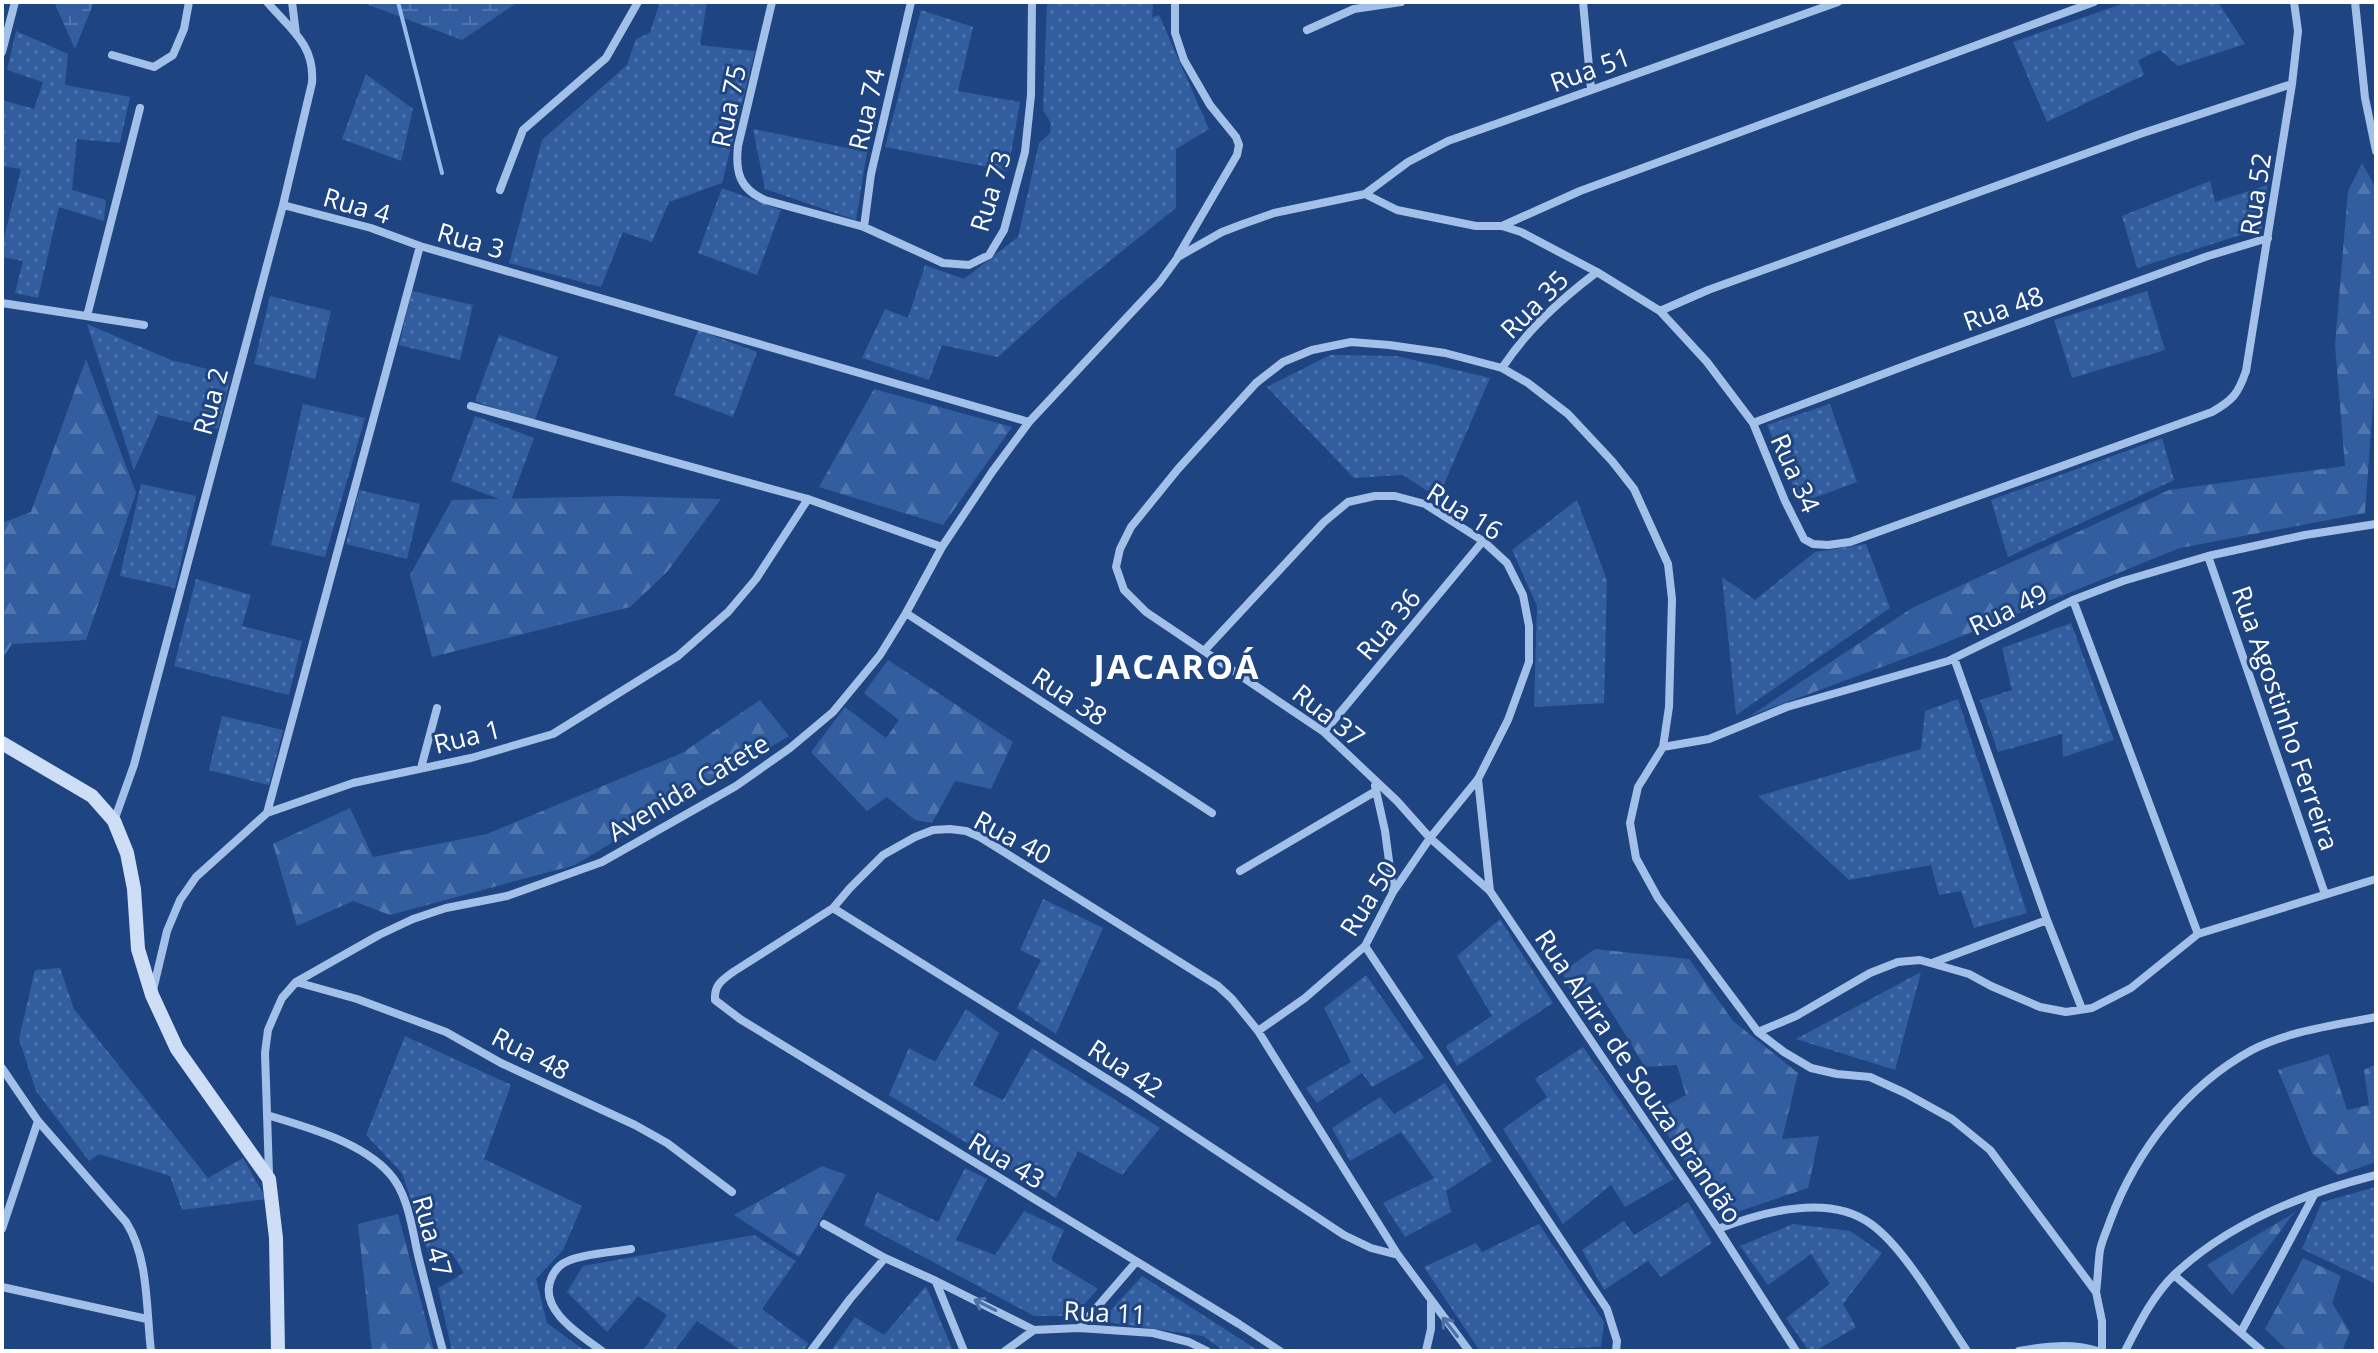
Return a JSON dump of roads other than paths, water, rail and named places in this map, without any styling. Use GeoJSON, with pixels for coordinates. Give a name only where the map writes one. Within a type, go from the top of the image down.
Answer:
{"type":"FeatureCollection","features":[{"type":"Feature","properties":{"kind":"main road"},"geometry":{"type":"LineString","coordinates":[[2,743],[92,796],[114,821],[127,853],[134,889],[138,949],[152,995],[177,1049],[269,1179],[276,1238],[278,1351]]}},
{"type":"Feature","properties":{"kind":"street"},"geometry":{"type":"LineString","coordinates":[[2,52],[15,2]]}},
{"type":"Feature","properties":{"kind":"street"},"geometry":{"type":"LineString","coordinates":[[112,55],[154,67],[173,55],[184,29],[189,2]]}},
{"type":"Feature","properties":{"kind":"street","name":"Rua 2"},"geometry":{"type":"LineString","coordinates":[[114,821],[138,750],[283,205],[312,83],[310,55],[267,2]]}},
{"type":"Feature","properties":{"kind":"street"},"geometry":{"type":"LineString","coordinates":[[292,2],[296,35]]}},
{"type":"Feature","properties":{"kind":"street"},"geometry":{"type":"LineString","coordinates":[[500,190],[523,130],[606,58],[638,2]]}},
{"type":"Feature","properties":{"kind":"street","name":"Rua 75"},"geometry":{"type":"LineString","coordinates":[[772,2],[738,146],[736,164],[739,174],[752,194],[765,200],[864,227]]}},
{"type":"Feature","properties":{"kind":"street","name":"Rua 74"},"geometry":{"type":"LineString","coordinates":[[864,227],[871,174],[911,2]]}},
{"type":"Feature","properties":{"kind":"street","name":"Rua 73"},"geometry":{"type":"LineString","coordinates":[[864,227],[943,263],[969,265],[989,255],[1004,230],[1025,152],[1031,95],[1032,2]]}},
{"type":"Feature","properties":{"kind":"street"},"geometry":{"type":"LineString","coordinates":[[1175,2],[1175,33],[1184,60],[1210,105],[1239,145],[1237,155],[1178,257]]}},
{"type":"Feature","properties":{"kind":"street"},"geometry":{"type":"LineString","coordinates":[[1307,30],[1354,9],[1401,2]]}},
{"type":"Feature","properties":{"kind":"street"},"geometry":{"type":"LineString","coordinates":[[1583,2],[1591,89]]}},
{"type":"Feature","properties":{"kind":"street","name":"Rua 51"},"geometry":{"type":"LineString","coordinates":[[1365,194],[1408,162],[1448,141],[1838,2]]}},
{"type":"Feature","properties":{"kind":"street"},"geometry":{"type":"LineString","coordinates":[[1502,226],[1580,191],[2094,2]]}},
{"type":"Feature","properties":{"kind":"street","name":"Rua 52"},"geometry":{"type":"LineString","coordinates":[[2239,390],[2246,371],[2292,84],[2298,31],[2294,2]]}},
{"type":"Feature","properties":{"kind":"street"},"geometry":{"type":"LineString","coordinates":[[2355,2],[2365,98],[2376,151]]}},
{"type":"Feature","properties":{"kind":"street"},"geometry":{"type":"LineString","coordinates":[[1660,311],[1708,290],[2140,134],[2292,84]]}},
{"type":"Feature","properties":{"kind":"street"},"geometry":{"type":"LineString","coordinates":[[87,316],[140,108]]}},
{"type":"Feature","properties":{"kind":"street","name":"Avenida Catete"},"geometry":{"type":"LineString","coordinates":[[269,1179],[265,1053],[268,1030],[282,998],[296,982],[413,919],[446,908],[507,896],[602,862],[736,786],[790,748],[833,712],[880,655],[942,547],[1029,422],[1131,315],[1178,257],[1222,232],[1274,213],[1365,194]]}},
{"type":"Feature","properties":{"kind":"street","name":"Rua 34"},"geometry":{"type":"LineString","coordinates":[[1365,194],[1397,210],[1476,226],[1502,226],[1542,241],[1660,311],[1707,362],[1753,423],[1785,501],[1804,539],[1813,544],[1850,542],[2212,412],[2228,403],[2239,390]]}},
{"type":"Feature","properties":{"kind":"street","name":"Rua 4"},"geometry":{"type":"LineString","coordinates":[[283,205],[371,228],[420,246]]}},
{"type":"Feature","properties":{"kind":"street","name":"Rua 48"},"geometry":{"type":"LineString","coordinates":[[1753,423],[2013,326],[2208,256],[2268,238]]}},
{"type":"Feature","properties":{"kind":"street","name":"Rua 3"},"geometry":{"type":"LineString","coordinates":[[267,813],[420,246],[1029,422]]}},
{"type":"Feature","properties":{"kind":"street","name":"Rua 35"},"geometry":{"type":"LineString","coordinates":[[1502,368],[1539,320],[1597,272]]}},
{"type":"Feature","properties":{"kind":"street"},"geometry":{"type":"LineString","coordinates":[[2,303],[144,325]]}},
{"type":"Feature","properties":{"kind":"street","name":"Rua 37"},"geometry":{"type":"LineString","coordinates":[[1430,838],[1373,777],[1324,732],[1134,603],[1124,590],[1116,567],[1120,549],[1131,527],[1178,469],[1256,383],[1283,362],[1312,350],[1351,342],[1445,353],[1502,368]]}},
{"type":"Feature","properties":{"kind":"street"},"geometry":{"type":"LineString","coordinates":[[1502,368],[1528,383],[1568,414],[1612,461],[1634,489],[1668,564],[1672,599],[1669,707],[1663,747],[1638,787],[1630,823],[1636,858],[1658,898],[1758,1032],[1784,1052],[1811,1068],[1870,1077],[1905,1093],[1952,1119],[1990,1150],[2096,1292]]}},
{"type":"Feature","properties":{"kind":"street"},"geometry":{"type":"LineString","coordinates":[[471,406],[808,499],[942,547]]}},
{"type":"Feature","properties":{"kind":"street","name":"Rua 16"},"geometry":{"type":"LineString","coordinates":[[1204,651],[1324,522],[1348,502],[1375,496],[1395,496],[1425,504],[1483,541],[1507,563],[1523,595],[1529,626],[1529,662],[1508,720],[1478,779],[1430,838]]}},
{"type":"Feature","properties":{"kind":"street","name":"Rua 1"},"geometry":{"type":"LineString","coordinates":[[152,995],[167,931],[180,900],[196,877],[267,813],[353,783],[471,758],[553,734],[678,656],[728,612],[756,579],[808,499]]}},
{"type":"Feature","properties":{"kind":"street","name":"Rua 49"},"geometry":{"type":"LineString","coordinates":[[1663,747],[1709,739],[1787,707],[1954,658],[2073,600],[2123,581],[2208,556],[2305,535],[2376,524]]}},
{"type":"Feature","properties":{"kind":"street","name":"Rua 36"},"geometry":{"type":"LineString","coordinates":[[1324,732],[1483,541]]}},
{"type":"Feature","properties":{"kind":"street","name":"Rua Agostinho Ferreira"},"geometry":{"type":"LineString","coordinates":[[2208,556],[2325,894]]}},
{"type":"Feature","properties":{"kind":"street"},"geometry":{"type":"LineString","coordinates":[[2073,600],[2198,934]]}},
{"type":"Feature","properties":{"kind":"street","name":"Rua 38"},"geometry":{"type":"LineString","coordinates":[[906,613],[1212,813]]}},
{"type":"Feature","properties":{"kind":"street"},"geometry":{"type":"LineString","coordinates":[[1954,658],[2082,1009]]}},
{"type":"Feature","properties":{"kind":"street"},"geometry":{"type":"LineString","coordinates":[[421,768],[437,708]]}},
{"type":"Feature","properties":{"kind":"street","name":"Rua 37"},"geometry":{"type":"LineString","coordinates":[[1373,777],[1385,831],[1393,892]]}},
{"type":"Feature","properties":{"kind":"street"},"geometry":{"type":"LineString","coordinates":[[1478,779],[1490,891]]}},
{"type":"Feature","properties":{"kind":"street"},"geometry":{"type":"LineString","coordinates":[[1240,871],[1376,791]]}},
{"type":"Feature","properties":{"kind":"street","name":"Rua 40"},"geometry":{"type":"LineString","coordinates":[[715,1000],[714,990],[727,976],[833,908],[883,855],[933,830],[966,831],[993,844],[1218,986],[1232,999],[1258,1031],[1398,1255],[1469,1351]]}},
{"type":"Feature","properties":{"kind":"street","name":"Rua Alzira de Souza Brandão"},"geometry":{"type":"LineString","coordinates":[[1430,838],[1490,891],[1718,1229],[1796,1351]]}},
{"type":"Feature","properties":{"kind":"street","name":"Rua 50"},"geometry":{"type":"LineString","coordinates":[[1258,1031],[1305,998],[1365,946],[1393,892],[1430,838]]}},
{"type":"Feature","properties":{"kind":"street"},"geometry":{"type":"LineString","coordinates":[[1758,1032],[1796,1016],[1870,973],[1898,962],[1920,960],[1969,974],[2040,1007],[2066,1012],[2092,1008],[2131,988],[2198,934],[2376,879]]}},
{"type":"Feature","properties":{"kind":"street","name":"Rua 42"},"geometry":{"type":"LineString","coordinates":[[833,908],[1128,1092],[1344,1235],[1371,1248],[1398,1255]]}},
{"type":"Feature","properties":{"kind":"street"},"geometry":{"type":"LineString","coordinates":[[1932,963],[2047,920]]}},
{"type":"Feature","properties":{"kind":"street"},"geometry":{"type":"LineString","coordinates":[[1365,946],[1607,1309],[1617,1341],[1616,1351]]}},
{"type":"Feature","properties":{"kind":"street","name":"Rua 48"},"geometry":{"type":"LineString","coordinates":[[296,982],[357,999],[446,1032],[501,1063],[667,1143],[732,1192]]}},
{"type":"Feature","properties":{"kind":"street","name":"Rua 43"},"geometry":{"type":"LineString","coordinates":[[715,1000],[740,1019],[1280,1351]]}},
{"type":"Feature","properties":{"kind":"street"},"geometry":{"type":"LineString","coordinates":[[2019,1351],[2079,1345],[2100,1351],[2102,1321],[2096,1292],[2100,1248],[2114,1210],[2133,1170],[2171,1116],[2216,1073],[2254,1049],[2301,1033],[2376,1017]]}},
{"type":"Feature","properties":{"kind":"street"},"geometry":{"type":"LineString","coordinates":[[2,1068],[38,1121],[136,1237],[151,1351]]}},
{"type":"Feature","properties":{"kind":"street","name":"Rua 47"},"geometry":{"type":"LineString","coordinates":[[267,1115],[310,1128],[368,1155],[391,1175],[409,1219],[443,1351]]}},
{"type":"Feature","properties":{"kind":"street"},"geometry":{"type":"LineString","coordinates":[[2,1229],[38,1121]]}},
{"type":"Feature","properties":{"kind":"street"},"geometry":{"type":"LineString","coordinates":[[2125,1351],[2152,1301],[2174,1275],[2243,1225],[2315,1194],[2376,1175]]}},
{"type":"Feature","properties":{"kind":"street"},"geometry":{"type":"LineString","coordinates":[[2241,1332],[2315,1194]]}},
{"type":"Feature","properties":{"kind":"street"},"geometry":{"type":"LineString","coordinates":[[1718,1229],[1791,1209],[1822,1208],[1871,1223],[1899,1252],[1967,1351]]}},
{"type":"Feature","properties":{"kind":"street"},"geometry":{"type":"LineString","coordinates":[[824,1224],[885,1258],[1034,1330]]}},
{"type":"Feature","properties":{"kind":"street"},"geometry":{"type":"LineString","coordinates":[[602,1351],[568,1325],[556,1311],[548,1284],[554,1270],[568,1261],[631,1249]]}},
{"type":"Feature","properties":{"kind":"street"},"geometry":{"type":"LineString","coordinates":[[811,1351],[885,1258]]}},
{"type":"Feature","properties":{"kind":"street"},"geometry":{"type":"LineString","coordinates":[[1079,1328],[1136,1262]]}},
{"type":"Feature","properties":{"kind":"street"},"geometry":{"type":"LineString","coordinates":[[2174,1275],[2262,1351]]}},
{"type":"Feature","properties":{"kind":"street"},"geometry":{"type":"LineString","coordinates":[[936,1281],[964,1351]]}},
{"type":"Feature","properties":{"kind":"street"},"geometry":{"type":"LineString","coordinates":[[2,1287],[147,1319]]}},
{"type":"Feature","properties":{"kind":"street"},"geometry":{"type":"LineString","coordinates":[[1426,1351],[1431,1329],[1431,1303]]}},
{"type":"Feature","properties":{"kind":"street","name":"Rua 11"},"geometry":{"type":"LineString","coordinates":[[1005,1351],[1034,1330],[1079,1328],[1153,1333],[1189,1342],[1207,1351]]}},
{"type":"Feature","properties":{"kind":"waterway"},"geometry":{"type":"LineString","coordinates":[[398,2],[442,173]]}},
{"type":"Feature","properties":{"kind":"district","name":"JACAROÁ"},"geometry":{"type":"Point","coordinates":[1177,666]}}]}
